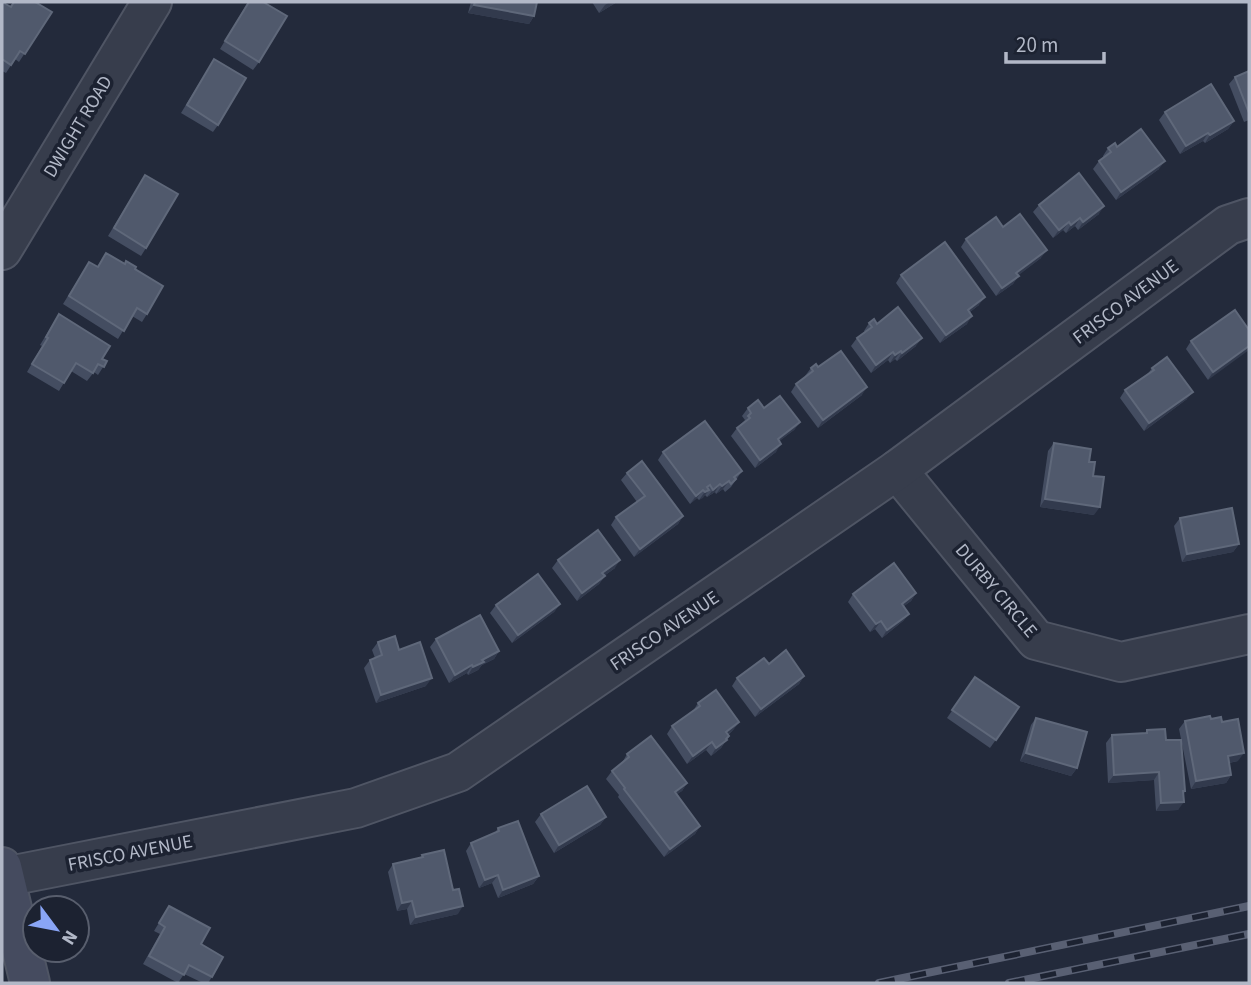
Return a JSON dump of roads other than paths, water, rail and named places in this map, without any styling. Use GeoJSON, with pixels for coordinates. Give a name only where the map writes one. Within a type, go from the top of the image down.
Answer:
{"type":"FeatureCollection","features":[{"type":"Feature","properties":{"kind":"main road"},"geometry":{"type":"LineString","coordinates":[[3,872],[30,983]]}},
{"type":"Feature","properties":{"kind":"street","name":"DWIGHT ROAD"},"geometry":{"type":"LineString","coordinates":[[2,250],[152,2]]}},
{"type":"Feature","properties":{"kind":"street","name":"FRISCO AVENUE"},"geometry":{"type":"LineString","coordinates":[[3,872],[356,808],[458,772],[897,470],[1228,225],[1249,218]]}},
{"type":"Feature","properties":{"kind":"street","name":"DURBY CIRCLE"},"geometry":{"type":"LineString","coordinates":[[897,470],[1036,640],[1121,662],[1249,634]]}},
{"type":"Feature","properties":{"kind":"railway"},"geometry":{"type":"LineString","coordinates":[[879,983],[1249,906]]}},
{"type":"Feature","properties":{"kind":"railway"},"geometry":{"type":"LineString","coordinates":[[1009,983],[1249,934]]}}]}
